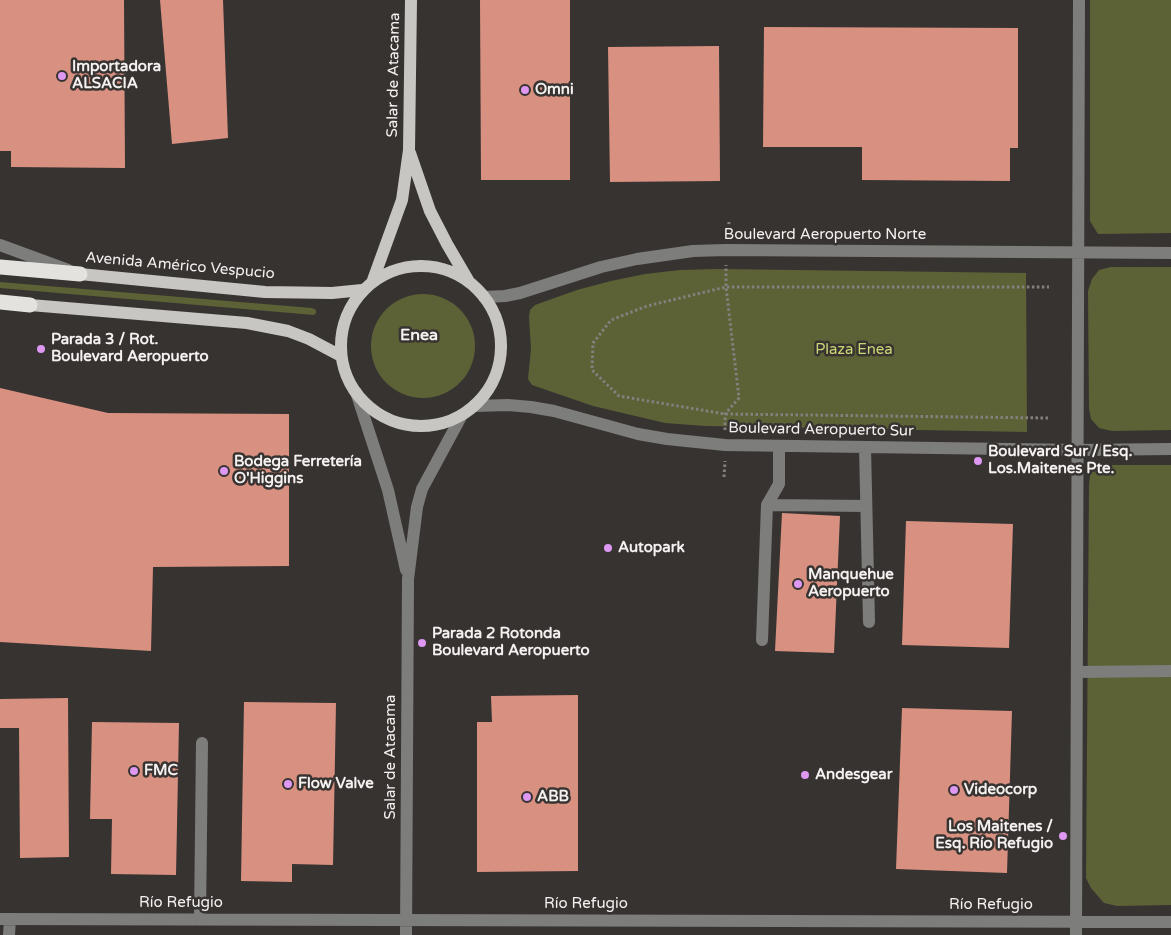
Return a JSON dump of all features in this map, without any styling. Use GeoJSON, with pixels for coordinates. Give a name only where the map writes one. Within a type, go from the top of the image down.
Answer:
{"type":"FeatureCollection","features":[{"type":"Feature","properties":{"kind":"highway"},"geometry":{"type":"LineString","coordinates":[[0,267],[80,274]]}},
{"type":"Feature","properties":{"kind":"highway"},"geometry":{"type":"LineString","coordinates":[[0,302],[30,305]]}},
{"type":"Feature","properties":{"kind":"main road","name":"Salar de Atacama"},"geometry":{"type":"LineString","coordinates":[[373,280],[402,200],[410,150],[411,0]]}},
{"type":"Feature","properties":{"kind":"main road","name":"Salar de Atacama"},"geometry":{"type":"LineString","coordinates":[[410,150],[430,211],[468,280]]}},
{"type":"Feature","properties":{"kind":"main road"},"geometry":{"type":"LineString","coordinates":[[417,267],[444,270],[468,280],[484,297],[497,322],[501,350],[493,381],[485,394],[462,415],[434,425],[404,424],[390,420],[377,413],[356,392],[346,373],[341,356],[340,340],[344,320],[353,301],[373,280],[402,269],[417,267]]}},
{"type":"Feature","properties":{"kind":"main road","name":"Avenida Américo Vespucio"},"geometry":{"type":"LineString","coordinates":[[80,274],[265,292],[332,293],[362,290]]}},
{"type":"Feature","properties":{"kind":"main road"},"geometry":{"type":"LineString","coordinates":[[30,305],[247,322],[309,339],[341,356]]}},
{"type":"Feature","properties":{"kind":"street"},"geometry":{"type":"LineString","coordinates":[[1076,928],[1079,0]]}},
{"type":"Feature","properties":{"kind":"street","name":"Avenida Américo Vespucio"},"geometry":{"type":"LineString","coordinates":[[0,245],[80,274]]}},
{"type":"Feature","properties":{"kind":"street","name":"Boulevard Aeropuerto Norte"},"geometry":{"type":"LineString","coordinates":[[484,297],[520,293],[601,267],[637,259],[693,251],[1171,253]]}},
{"type":"Feature","properties":{"kind":"street"},"geometry":{"type":"LineString","coordinates":[[0,308],[30,305]]}},
{"type":"Feature","properties":{"kind":"street","name":"Salar de Atacama"},"geometry":{"type":"LineString","coordinates":[[356,392],[388,490],[408,579]]}},
{"type":"Feature","properties":{"kind":"street","name":"Boulevard Aeropuerto Sur"},"geometry":{"type":"LineString","coordinates":[[474,406],[508,405],[531,407],[554,411],[638,434],[725,445],[1078,450],[1171,449]]}},
{"type":"Feature","properties":{"kind":"street","name":"Salar de Atacama"},"geometry":{"type":"LineString","coordinates":[[406,935],[408,579],[417,506],[422,489],[462,415]]}},
{"type":"Feature","properties":{"kind":"street"},"geometry":{"type":"LineString","coordinates":[[762,640],[767,505],[779,484],[779,446]]}},
{"type":"Feature","properties":{"kind":"street"},"geometry":{"type":"LineString","coordinates":[[865,447],[869,622]]}},
{"type":"Feature","properties":{"kind":"street"},"geometry":{"type":"LineString","coordinates":[[767,505],[866,506]]}},
{"type":"Feature","properties":{"kind":"street"},"geometry":{"type":"LineString","coordinates":[[1077,672],[1171,671]]}},
{"type":"Feature","properties":{"kind":"street"},"geometry":{"type":"LineString","coordinates":[[200,920],[202,743]]}},
{"type":"Feature","properties":{"kind":"street"},"geometry":{"type":"LineString","coordinates":[[5,919],[9,935]]}},
{"type":"Feature","properties":{"kind":"street","name":"Río Refugio"},"geometry":{"type":"LineString","coordinates":[[5,919],[406,920],[1076,928],[1171,922]]}},
{"type":"Feature","properties":{"kind":"path"},"geometry":{"type":"LineString","coordinates":[[724,477],[725,414],[739,398],[726,287],[726,250],[729,222]]}},
{"type":"Feature","properties":{"kind":"path"},"geometry":{"type":"LineString","coordinates":[[1048,418],[725,414],[618,396],[592,370],[592,361],[593,343],[611,320],[647,306],[726,287],[1049,287]]}},
{"type":"Feature","properties":{"kind":"green space"},"geometry":{"type":"Polygon","coordinates":[[[1090,0],[1171,0],[1171,233],[1098,234],[1090,221],[1090,0]]]}},
{"type":"Feature","properties":{"kind":"green space"},"geometry":{"type":"Polygon","coordinates":[[[1111,267],[1171,267],[1171,430],[1112,431],[1099,428],[1091,419],[1089,408],[1088,291],[1092,279],[1099,270],[1111,267]]]}},
{"type":"Feature","properties":{"kind":"green space","name":"Plaza Enea"},"geometry":{"type":"Polygon","coordinates":[[[680,270],[1026,273],[1027,432],[705,426],[665,423],[593,406],[532,385],[528,379],[531,349],[529,317],[530,310],[535,305],[577,290],[645,274],[680,270]]]}},
{"type":"Feature","properties":{"kind":"green space"},"geometry":{"type":"Polygon","coordinates":[[[0,282],[312,308],[316,310],[316,313],[314,315],[0,288],[0,282]]]}},
{"type":"Feature","properties":{"kind":"green space"},"geometry":{"type":"Polygon","coordinates":[[[423,294],[443,298],[460,309],[471,326],[475,346],[471,366],[460,383],[443,394],[423,398],[403,394],[386,383],[375,366],[371,346],[375,326],[386,309],[403,298],[423,294]]]}},
{"type":"Feature","properties":{"kind":"green space"},"geometry":{"type":"Polygon","coordinates":[[[1103,465],[1171,465],[1171,905],[1117,906],[1104,903],[1091,888],[1086,878],[1089,485],[1090,475],[1095,469],[1103,465]]]}},
{"type":"Feature","properties":{"kind":"building","name":"Importadora ALSACIA"},"geometry":{"type":"Polygon","coordinates":[[[0,0],[124,0],[125,168],[11,167],[11,151],[0,151],[0,0]]]}},
{"type":"Feature","properties":{"kind":"building"},"geometry":{"type":"Polygon","coordinates":[[[160,0],[223,0],[228,138],[172,144],[160,0]]]}},
{"type":"Feature","properties":{"kind":"building","name":"Omni"},"geometry":{"type":"Polygon","coordinates":[[[480,0],[570,0],[570,180],[481,180],[480,0]]]}},
{"type":"Feature","properties":{"kind":"building"},"geometry":{"type":"Polygon","coordinates":[[[764,27],[1018,28],[1018,148],[1010,148],[1010,181],[862,180],[862,147],[763,147],[764,27]]]}},
{"type":"Feature","properties":{"kind":"building"},"geometry":{"type":"Polygon","coordinates":[[[719,46],[720,181],[610,182],[608,47],[719,46]]]}},
{"type":"Feature","properties":{"kind":"building"},"geometry":{"type":"Polygon","coordinates":[[[0,388],[108,413],[289,414],[289,566],[153,567],[151,651],[0,642],[0,388]]]}},
{"type":"Feature","properties":{"kind":"building"},"geometry":{"type":"Polygon","coordinates":[[[782,513],[840,516],[834,653],[775,651],[782,513]]]}},
{"type":"Feature","properties":{"kind":"building"},"geometry":{"type":"Polygon","coordinates":[[[906,521],[1013,524],[1009,648],[902,645],[906,521]]]}},
{"type":"Feature","properties":{"kind":"building","name":"ABB"},"geometry":{"type":"Polygon","coordinates":[[[578,695],[578,871],[477,872],[477,722],[492,722],[491,696],[578,695]]]}},
{"type":"Feature","properties":{"kind":"building"},"geometry":{"type":"Polygon","coordinates":[[[68,698],[69,857],[20,858],[19,728],[0,728],[0,699],[68,698]]]}},
{"type":"Feature","properties":{"kind":"building","name":"Flow Valve"},"geometry":{"type":"Polygon","coordinates":[[[244,702],[336,703],[333,865],[292,864],[292,882],[241,881],[244,702]]]}},
{"type":"Feature","properties":{"kind":"building","name":"Videocorp"},"geometry":{"type":"Polygon","coordinates":[[[902,708],[1012,711],[1007,873],[896,869],[902,708]]]}},
{"type":"Feature","properties":{"kind":"building","name":"FMC"},"geometry":{"type":"Polygon","coordinates":[[[92,722],[179,723],[176,875],[111,874],[112,819],[90,819],[92,722]]]}},
{"type":"Feature","properties":{"kind":"place","name":"Importadora ALSACIA"},"geometry":{"type":"Point","coordinates":[62,76]}},
{"type":"Feature","properties":{"kind":"place","name":"Omni"},"geometry":{"type":"Point","coordinates":[525,90]}},
{"type":"Feature","properties":{"kind":"place","name":"Parada 3 / Rot. Boulevard Aeropuerto"},"geometry":{"type":"Point","coordinates":[41,349]}},
{"type":"Feature","properties":{"kind":"place","name":"Boulevard Sur / Esq. Los.Maitenes Pte."},"geometry":{"type":"Point","coordinates":[978,461]}},
{"type":"Feature","properties":{"kind":"place","name":"Bodega Ferretería O'Higgins"},"geometry":{"type":"Point","coordinates":[224,471]}},
{"type":"Feature","properties":{"kind":"place","name":"Autopark"},"geometry":{"type":"Point","coordinates":[608,548]}},
{"type":"Feature","properties":{"kind":"place","name":"Manquehue Aeropuerto"},"geometry":{"type":"Point","coordinates":[798,584]}},
{"type":"Feature","properties":{"kind":"place","name":"Parada 2 Rotonda Boulevard Aeropuerto"},"geometry":{"type":"Point","coordinates":[422,643]}},
{"type":"Feature","properties":{"kind":"place","name":"FMC"},"geometry":{"type":"Point","coordinates":[134,771]}},
{"type":"Feature","properties":{"kind":"place","name":"Andesgear"},"geometry":{"type":"Point","coordinates":[805,775]}},
{"type":"Feature","properties":{"kind":"place","name":"Flow Valve"},"geometry":{"type":"Point","coordinates":[288,784]}},
{"type":"Feature","properties":{"kind":"place","name":"Videocorp"},"geometry":{"type":"Point","coordinates":[954,790]}},
{"type":"Feature","properties":{"kind":"place","name":"ABB"},"geometry":{"type":"Point","coordinates":[527,797]}},
{"type":"Feature","properties":{"kind":"place","name":"Los Maitenes / Esq. Río Refugio"},"geometry":{"type":"Point","coordinates":[1063,836]}},
{"type":"Feature","properties":{"kind":"district","name":"Enea"},"geometry":{"type":"Point","coordinates":[419,336]}}]}
